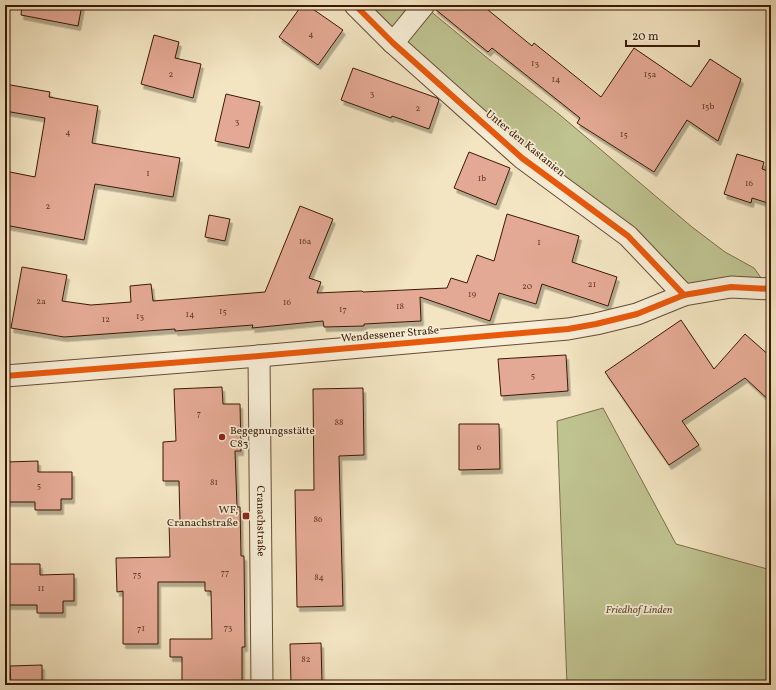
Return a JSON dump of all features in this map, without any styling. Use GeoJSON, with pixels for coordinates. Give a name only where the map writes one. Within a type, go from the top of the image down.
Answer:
{"type":"FeatureCollection","features":[{"type":"Feature","properties":{"kind":"street","name":"Unter den Kastanien"},"geometry":{"type":"LineString","coordinates":[[355,5],[393,43],[522,158],[628,236],[684,295]]}},
{"type":"Feature","properties":{"kind":"street"},"geometry":{"type":"LineString","coordinates":[[393,43],[424,5]]}},
{"type":"Feature","properties":{"kind":"street","name":"Wendessener Straße"},"geometry":{"type":"LineString","coordinates":[[5,376],[568,329],[637,314],[684,295],[731,287],[771,289]]}},
{"type":"Feature","properties":{"kind":"street","name":"Cranachstraße"},"geometry":{"type":"LineString","coordinates":[[258,356],[262,685]]}},
{"type":"Feature","properties":{"kind":"green space"},"geometry":{"type":"Polygon","coordinates":[[[355,5],[423,5],[560,115],[692,227],[725,252],[754,268],[769,289],[684,295],[355,5]]]}},
{"type":"Feature","properties":{"kind":"green space","name":"Friedhof Linden"},"geometry":{"type":"Polygon","coordinates":[[[603,408],[676,544],[771,570],[771,685],[567,685],[557,421],[603,408]]]}},
{"type":"Feature","properties":{"kind":"building"},"geometry":{"type":"Polygon","coordinates":[[[22,5],[82,5],[78,26],[21,15],[22,5]]]}},
{"type":"Feature","properties":{"kind":"building"},"geometry":{"type":"Polygon","coordinates":[[[302,5],[307,5],[343,30],[318,65],[279,37],[302,5]]]}},
{"type":"Feature","properties":{"kind":"building"},"geometry":{"type":"Polygon","coordinates":[[[436,5],[482,5],[532,46],[534,43],[601,97],[634,48],[691,87],[710,59],[741,79],[718,141],[687,120],[654,172],[577,123],[580,118],[492,48],[488,52],[435,9],[436,5]]]}},
{"type":"Feature","properties":{"kind":"building"},"geometry":{"type":"Polygon","coordinates":[[[154,35],[179,42],[175,58],[201,64],[193,98],[141,84],[154,35]]]}},
{"type":"Feature","properties":{"kind":"building"},"geometry":{"type":"Polygon","coordinates":[[[353,68],[437,98],[439,100],[429,129],[392,116],[391,118],[341,100],[353,68]]]}},
{"type":"Feature","properties":{"kind":"building"},"geometry":{"type":"Polygon","coordinates":[[[5,84],[50,92],[49,97],[98,106],[92,143],[180,158],[173,197],[95,184],[84,240],[5,225],[5,171],[35,177],[45,118],[5,111],[5,84]]]}},
{"type":"Feature","properties":{"kind":"building"},"geometry":{"type":"Polygon","coordinates":[[[226,94],[260,102],[249,148],[215,141],[226,94]]]}},
{"type":"Feature","properties":{"kind":"building"},"geometry":{"type":"Polygon","coordinates":[[[469,152],[510,168],[496,205],[454,188],[469,152]]]}},
{"type":"Feature","properties":{"kind":"building"},"geometry":{"type":"Polygon","coordinates":[[[737,154],[764,162],[762,169],[771,172],[771,204],[752,198],[751,203],[724,194],[737,154]]]}},
{"type":"Feature","properties":{"kind":"building"},"geometry":{"type":"Polygon","coordinates":[[[300,206],[333,219],[309,278],[321,282],[317,293],[447,288],[451,278],[467,283],[477,255],[494,261],[507,214],[579,236],[572,262],[617,277],[608,306],[542,284],[536,304],[499,293],[490,321],[420,297],[421,321],[364,324],[364,326],[324,327],[323,321],[252,328],[253,325],[64,337],[11,328],[22,267],[67,275],[62,301],[91,305],[131,302],[130,286],[151,284],[153,301],[265,292],[300,206]]]}},
{"type":"Feature","properties":{"kind":"building"},"geometry":{"type":"Polygon","coordinates":[[[209,215],[230,219],[225,241],[205,237],[209,215]]]}},
{"type":"Feature","properties":{"kind":"building"},"geometry":{"type":"Polygon","coordinates":[[[681,320],[714,369],[745,334],[771,357],[771,402],[745,378],[682,421],[699,445],[669,465],[605,372],[681,320]]]}},
{"type":"Feature","properties":{"kind":"building"},"geometry":{"type":"Polygon","coordinates":[[[566,355],[568,391],[501,396],[498,359],[566,355]]]}},
{"type":"Feature","properties":{"kind":"building"},"geometry":{"type":"Polygon","coordinates":[[[222,387],[223,404],[240,404],[241,451],[235,451],[237,507],[240,507],[241,556],[244,556],[245,647],[242,647],[242,685],[182,685],[182,657],[170,657],[170,639],[212,639],[211,591],[205,591],[205,582],[158,582],[158,644],[123,644],[123,591],[117,592],[116,558],[170,557],[169,522],[180,522],[179,481],[163,481],[163,442],[176,441],[174,389],[222,387]]]}},
{"type":"Feature","properties":{"kind":"building"},"geometry":{"type":"Polygon","coordinates":[[[363,388],[364,455],[339,456],[343,606],[297,607],[295,490],[314,490],[313,389],[363,388]]]}},
{"type":"Feature","properties":{"kind":"building"},"geometry":{"type":"Polygon","coordinates":[[[459,424],[499,424],[500,469],[459,470],[459,424]]]}},
{"type":"Feature","properties":{"kind":"building"},"geometry":{"type":"Polygon","coordinates":[[[38,461],[38,472],[72,472],[72,499],[61,499],[61,510],[35,510],[35,502],[7,502],[6,462],[38,461]]]}},
{"type":"Feature","properties":{"kind":"building"},"geometry":{"type":"Polygon","coordinates":[[[8,564],[40,564],[40,575],[74,574],[74,601],[63,601],[63,613],[37,613],[37,605],[8,605],[8,564]]]}},
{"type":"Feature","properties":{"kind":"building"},"geometry":{"type":"Polygon","coordinates":[[[321,643],[322,685],[291,685],[290,644],[321,643]]]}},
{"type":"Feature","properties":{"kind":"building"},"geometry":{"type":"Polygon","coordinates":[[[42,665],[42,685],[11,685],[10,666],[42,665]]]}},
{"type":"Feature","properties":{"kind":"cycle path"},"geometry":{"type":"LineString","coordinates":[[355,5],[393,43],[522,158],[628,236],[684,295]]}},
{"type":"Feature","properties":{"kind":"cycle path"},"geometry":{"type":"LineString","coordinates":[[5,376],[259,356],[568,329],[637,314],[684,295],[731,287],[771,289]]}},
{"type":"Feature","properties":{"kind":"place","name":"Begegnungsstätte C83"},"geometry":{"type":"Point","coordinates":[222,437]}},
{"type":"Feature","properties":{"kind":"place","name":"WF, Cranachstraße"},"geometry":{"type":"Point","coordinates":[246,516]}}]}
